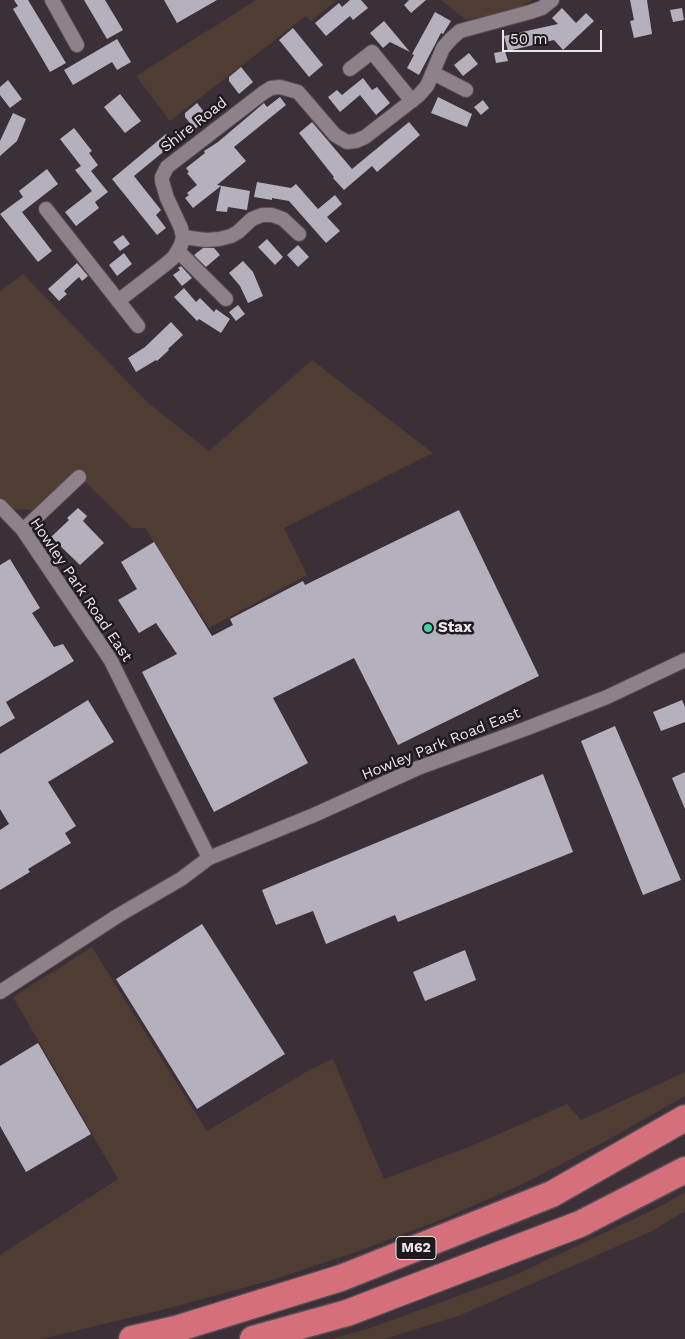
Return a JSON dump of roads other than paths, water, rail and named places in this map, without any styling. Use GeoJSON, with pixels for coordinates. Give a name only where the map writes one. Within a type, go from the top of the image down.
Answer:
{"type":"FeatureCollection","features":[{"type":"Feature","properties":{"kind":"highway","name":"M62"},"geometry":{"type":"LineString","coordinates":[[132,1339],[176,1329],[341,1278],[552,1194],[685,1118]]}},
{"type":"Feature","properties":{"kind":"highway","name":"M62"},"geometry":{"type":"LineString","coordinates":[[252,1339],[347,1314],[580,1224],[685,1170]]}},
{"type":"Feature","properties":{"kind":"street"},"geometry":{"type":"LineString","coordinates":[[52,0],[77,45]]}},
{"type":"Feature","properties":{"kind":"street"},"geometry":{"type":"LineString","coordinates":[[350,69],[372,52],[412,101],[427,86],[443,48],[460,31],[542,8],[552,0]]}},
{"type":"Feature","properties":{"kind":"street"},"geometry":{"type":"LineString","coordinates":[[433,73],[466,90]]}},
{"type":"Feature","properties":{"kind":"street","name":"Shire Road"},"geometry":{"type":"LineString","coordinates":[[183,237],[179,222],[165,192],[162,177],[167,167],[271,88],[280,87],[298,92],[335,135],[347,142],[365,137],[412,101]]}},
{"type":"Feature","properties":{"kind":"street"},"geometry":{"type":"LineString","coordinates":[[46,209],[138,326]]}},
{"type":"Feature","properties":{"kind":"street"},"geometry":{"type":"LineString","coordinates":[[118,301],[166,264],[178,251],[183,237],[206,240],[220,239],[238,232],[252,219],[267,215],[283,219],[299,234]]}},
{"type":"Feature","properties":{"kind":"street"},"geometry":{"type":"LineString","coordinates":[[178,251],[226,299]]}},
{"type":"Feature","properties":{"kind":"street"},"geometry":{"type":"LineString","coordinates":[[22,530],[79,476]]}},
{"type":"Feature","properties":{"kind":"street","name":"Howley Park Road East"},"geometry":{"type":"LineString","coordinates":[[0,506],[22,530],[110,659],[209,858]]}},
{"type":"Feature","properties":{"kind":"street","name":"Howley Park Road East"},"geometry":{"type":"LineString","coordinates":[[0,992],[119,915],[181,879],[209,858],[314,815],[418,768],[607,697],[685,660]]}},
{"type":"Feature","properties":{"kind":"place","name":"Stax"},"geometry":{"type":"Point","coordinates":[428,628]}}]}
